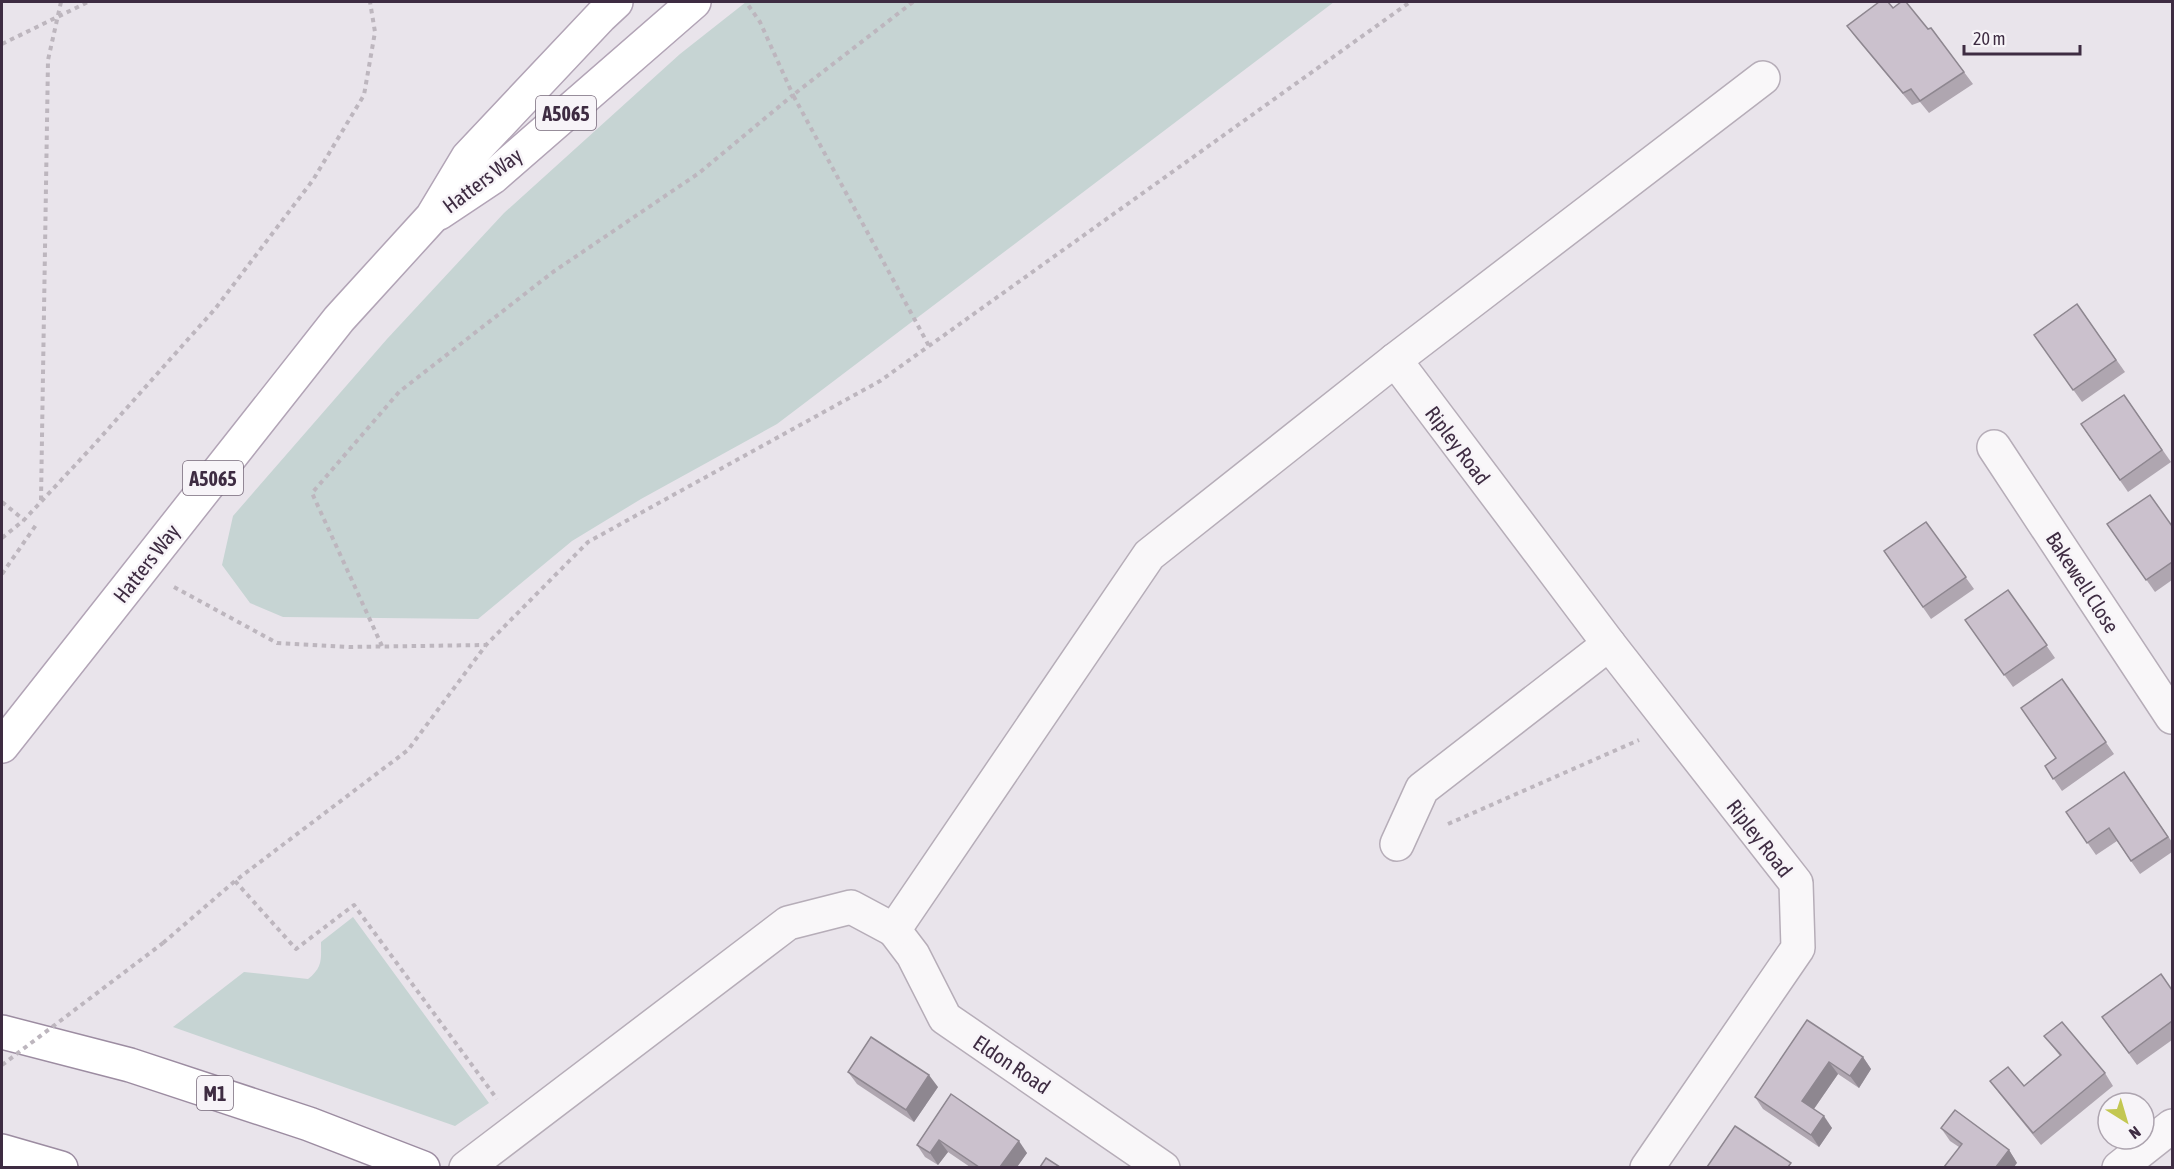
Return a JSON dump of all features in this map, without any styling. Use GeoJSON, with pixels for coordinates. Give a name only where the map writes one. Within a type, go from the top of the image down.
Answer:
{"type":"FeatureCollection","features":[{"type":"Feature","properties":{"kind":"main road","name":"Hatters Way"},"geometry":{"type":"LineString","coordinates":[[2,746],[339,319],[432,217],[468,157],[601,15],[616,2]]}},
{"type":"Feature","properties":{"kind":"main road","name":"Hatters Way"},"geometry":{"type":"LineString","coordinates":[[432,217],[493,177],[694,2]]}},
{"type":"Feature","properties":{"kind":"main road","name":"M1"},"geometry":{"type":"LineString","coordinates":[[2,1032],[130,1065],[309,1124],[423,1167]]}},
{"type":"Feature","properties":{"kind":"main road"},"geometry":{"type":"LineString","coordinates":[[2,1151],[61,1167]]}},
{"type":"Feature","properties":{"kind":"street"},"geometry":{"type":"LineString","coordinates":[[466,1167],[788,923],[852,908],[894,930],[1149,555],[1395,360],[1763,78]]}},
{"type":"Feature","properties":{"kind":"street","name":"Ripley Road"},"geometry":{"type":"LineString","coordinates":[[1395,360],[1609,644],[1796,884],[1798,948],[1647,1167]]}},
{"type":"Feature","properties":{"kind":"street","name":"Bakewell Close"},"geometry":{"type":"LineString","coordinates":[[1994,447],[2172,717]]}},
{"type":"Feature","properties":{"kind":"street"},"geometry":{"type":"LineString","coordinates":[[1402,834],[1422,789],[1609,644]]}},
{"type":"Feature","properties":{"kind":"street","name":"Eldon Road"},"geometry":{"type":"LineString","coordinates":[[894,930],[913,955],[945,1018],[1163,1167]]}},
{"type":"Feature","properties":{"kind":"street"},"geometry":{"type":"LineString","coordinates":[[2119,1167],[2172,1126]]}},
{"type":"Feature","properties":{"kind":"path"},"geometry":{"type":"LineString","coordinates":[[41,501],[48,60],[61,2]]}},
{"type":"Feature","properties":{"kind":"path"},"geometry":{"type":"LineString","coordinates":[[2,44],[88,2]]}},
{"type":"Feature","properties":{"kind":"path"},"geometry":{"type":"LineString","coordinates":[[2,538],[24,520],[215,309],[313,180],[364,95],[375,32],[370,2]]}},
{"type":"Feature","properties":{"kind":"path"},"geometry":{"type":"LineString","coordinates":[[746,2],[760,22],[793,95],[929,346]]}},
{"type":"Feature","properties":{"kind":"path"},"geometry":{"type":"LineString","coordinates":[[382,646],[312,493],[399,392],[553,272],[699,173],[793,95],[913,2]]}},
{"type":"Feature","properties":{"kind":"path"},"geometry":{"type":"LineString","coordinates":[[2,1065],[163,943],[235,881],[408,750],[486,645],[588,542],[880,381],[1410,2]]}},
{"type":"Feature","properties":{"kind":"path"},"geometry":{"type":"LineString","coordinates":[[2,502],[24,520]]}},
{"type":"Feature","properties":{"kind":"path"},"geometry":{"type":"LineString","coordinates":[[2,574],[36,525]]}},
{"type":"Feature","properties":{"kind":"path"},"geometry":{"type":"LineString","coordinates":[[169,584],[277,643],[382,646],[486,645]]}},
{"type":"Feature","properties":{"kind":"path"},"geometry":{"type":"LineString","coordinates":[[1402,834],[1438,828],[1672,725]]}},
{"type":"Feature","properties":{"kind":"path"},"geometry":{"type":"LineString","coordinates":[[235,881],[296,949],[354,904],[518,1129]]}},
{"type":"Feature","properties":{"kind":"shaded area"},"geometry":{"type":"Polygon","coordinates":[[[746,2],[1334,2],[777,424],[641,499],[572,541],[478,619],[283,617],[250,603],[222,565],[233,516],[387,339],[504,213],[680,54],[746,2]]]}},
{"type":"Feature","properties":{"kind":"shaded area"},"geometry":{"type":"Polygon","coordinates":[[[353,917],[489,1103],[455,1126],[173,1027],[244,972],[308,979],[319,967],[321,942],[353,917]]]}},
{"type":"Feature","properties":{"kind":"building"},"geometry":{"type":"Polygon","coordinates":[[[1879,2],[1888,2],[1893,8],[1901,2],[1906,2],[1928,29],[1931,28],[1964,72],[1920,101],[1911,89],[1903,93],[1847,26],[1879,2]]]}},
{"type":"Feature","properties":{"kind":"building"},"geometry":{"type":"Polygon","coordinates":[[[2077,304],[2116,360],[2073,390],[2034,335],[2077,304]]]}},
{"type":"Feature","properties":{"kind":"building"},"geometry":{"type":"Polygon","coordinates":[[[2124,395],[2162,450],[2120,480],[2081,424],[2124,395]]]}},
{"type":"Feature","properties":{"kind":"building"},"geometry":{"type":"Polygon","coordinates":[[[2150,495],[2172,526],[2172,562],[2146,580],[2107,524],[2150,495]]]}},
{"type":"Feature","properties":{"kind":"building"},"geometry":{"type":"Polygon","coordinates":[[[1926,522],[1966,577],[1923,607],[1884,551],[1926,522]]]}},
{"type":"Feature","properties":{"kind":"building"},"geometry":{"type":"Polygon","coordinates":[[[2008,590],[2047,645],[2004,675],[1965,620],[2008,590]]]}},
{"type":"Feature","properties":{"kind":"building"},"geometry":{"type":"Polygon","coordinates":[[[2062,679],[2106,742],[2053,779],[2045,766],[2056,758],[2021,708],[2062,679]]]}},
{"type":"Feature","properties":{"kind":"building"},"geometry":{"type":"Polygon","coordinates":[[[2124,772],[2168,837],[2131,861],[2109,828],[2087,843],[2066,812],[2124,772]]]}},
{"type":"Feature","properties":{"kind":"building"},"geometry":{"type":"Polygon","coordinates":[[[2161,974],[2172,990],[2172,1021],[2129,1053],[2102,1017],[2161,974]]]}},
{"type":"Feature","properties":{"kind":"building"},"geometry":{"type":"Polygon","coordinates":[[[1807,1020],[1863,1057],[1850,1076],[1829,1062],[1802,1101],[1824,1116],[1811,1135],[1755,1097],[1807,1020]]]}},
{"type":"Feature","properties":{"kind":"building"},"geometry":{"type":"Polygon","coordinates":[[[2062,1022],[2105,1073],[2033,1133],[1990,1081],[2008,1067],[2024,1086],[2061,1055],[2044,1036],[2062,1022]]]}},
{"type":"Feature","properties":{"kind":"building"},"geometry":{"type":"Polygon","coordinates":[[[871,1037],[929,1075],[906,1110],[848,1072],[871,1037]]]}},
{"type":"Feature","properties":{"kind":"building"},"geometry":{"type":"Polygon","coordinates":[[[951,1094],[1019,1141],[1000,1167],[979,1167],[939,1140],[930,1153],[917,1145],[951,1094]]]}},
{"type":"Feature","properties":{"kind":"building"},"geometry":{"type":"Polygon","coordinates":[[[1955,1110],[2009,1150],[1996,1167],[1944,1167],[1962,1144],[1941,1128],[1955,1110]]]}},
{"type":"Feature","properties":{"kind":"building"},"geometry":{"type":"Polygon","coordinates":[[[1735,1126],[1791,1163],[1788,1167],[1707,1167],[1735,1126]]]}},
{"type":"Feature","properties":{"kind":"building"},"geometry":{"type":"Polygon","coordinates":[[[1046,1158],[1060,1167],[1040,1167],[1046,1158]]]}}]}
